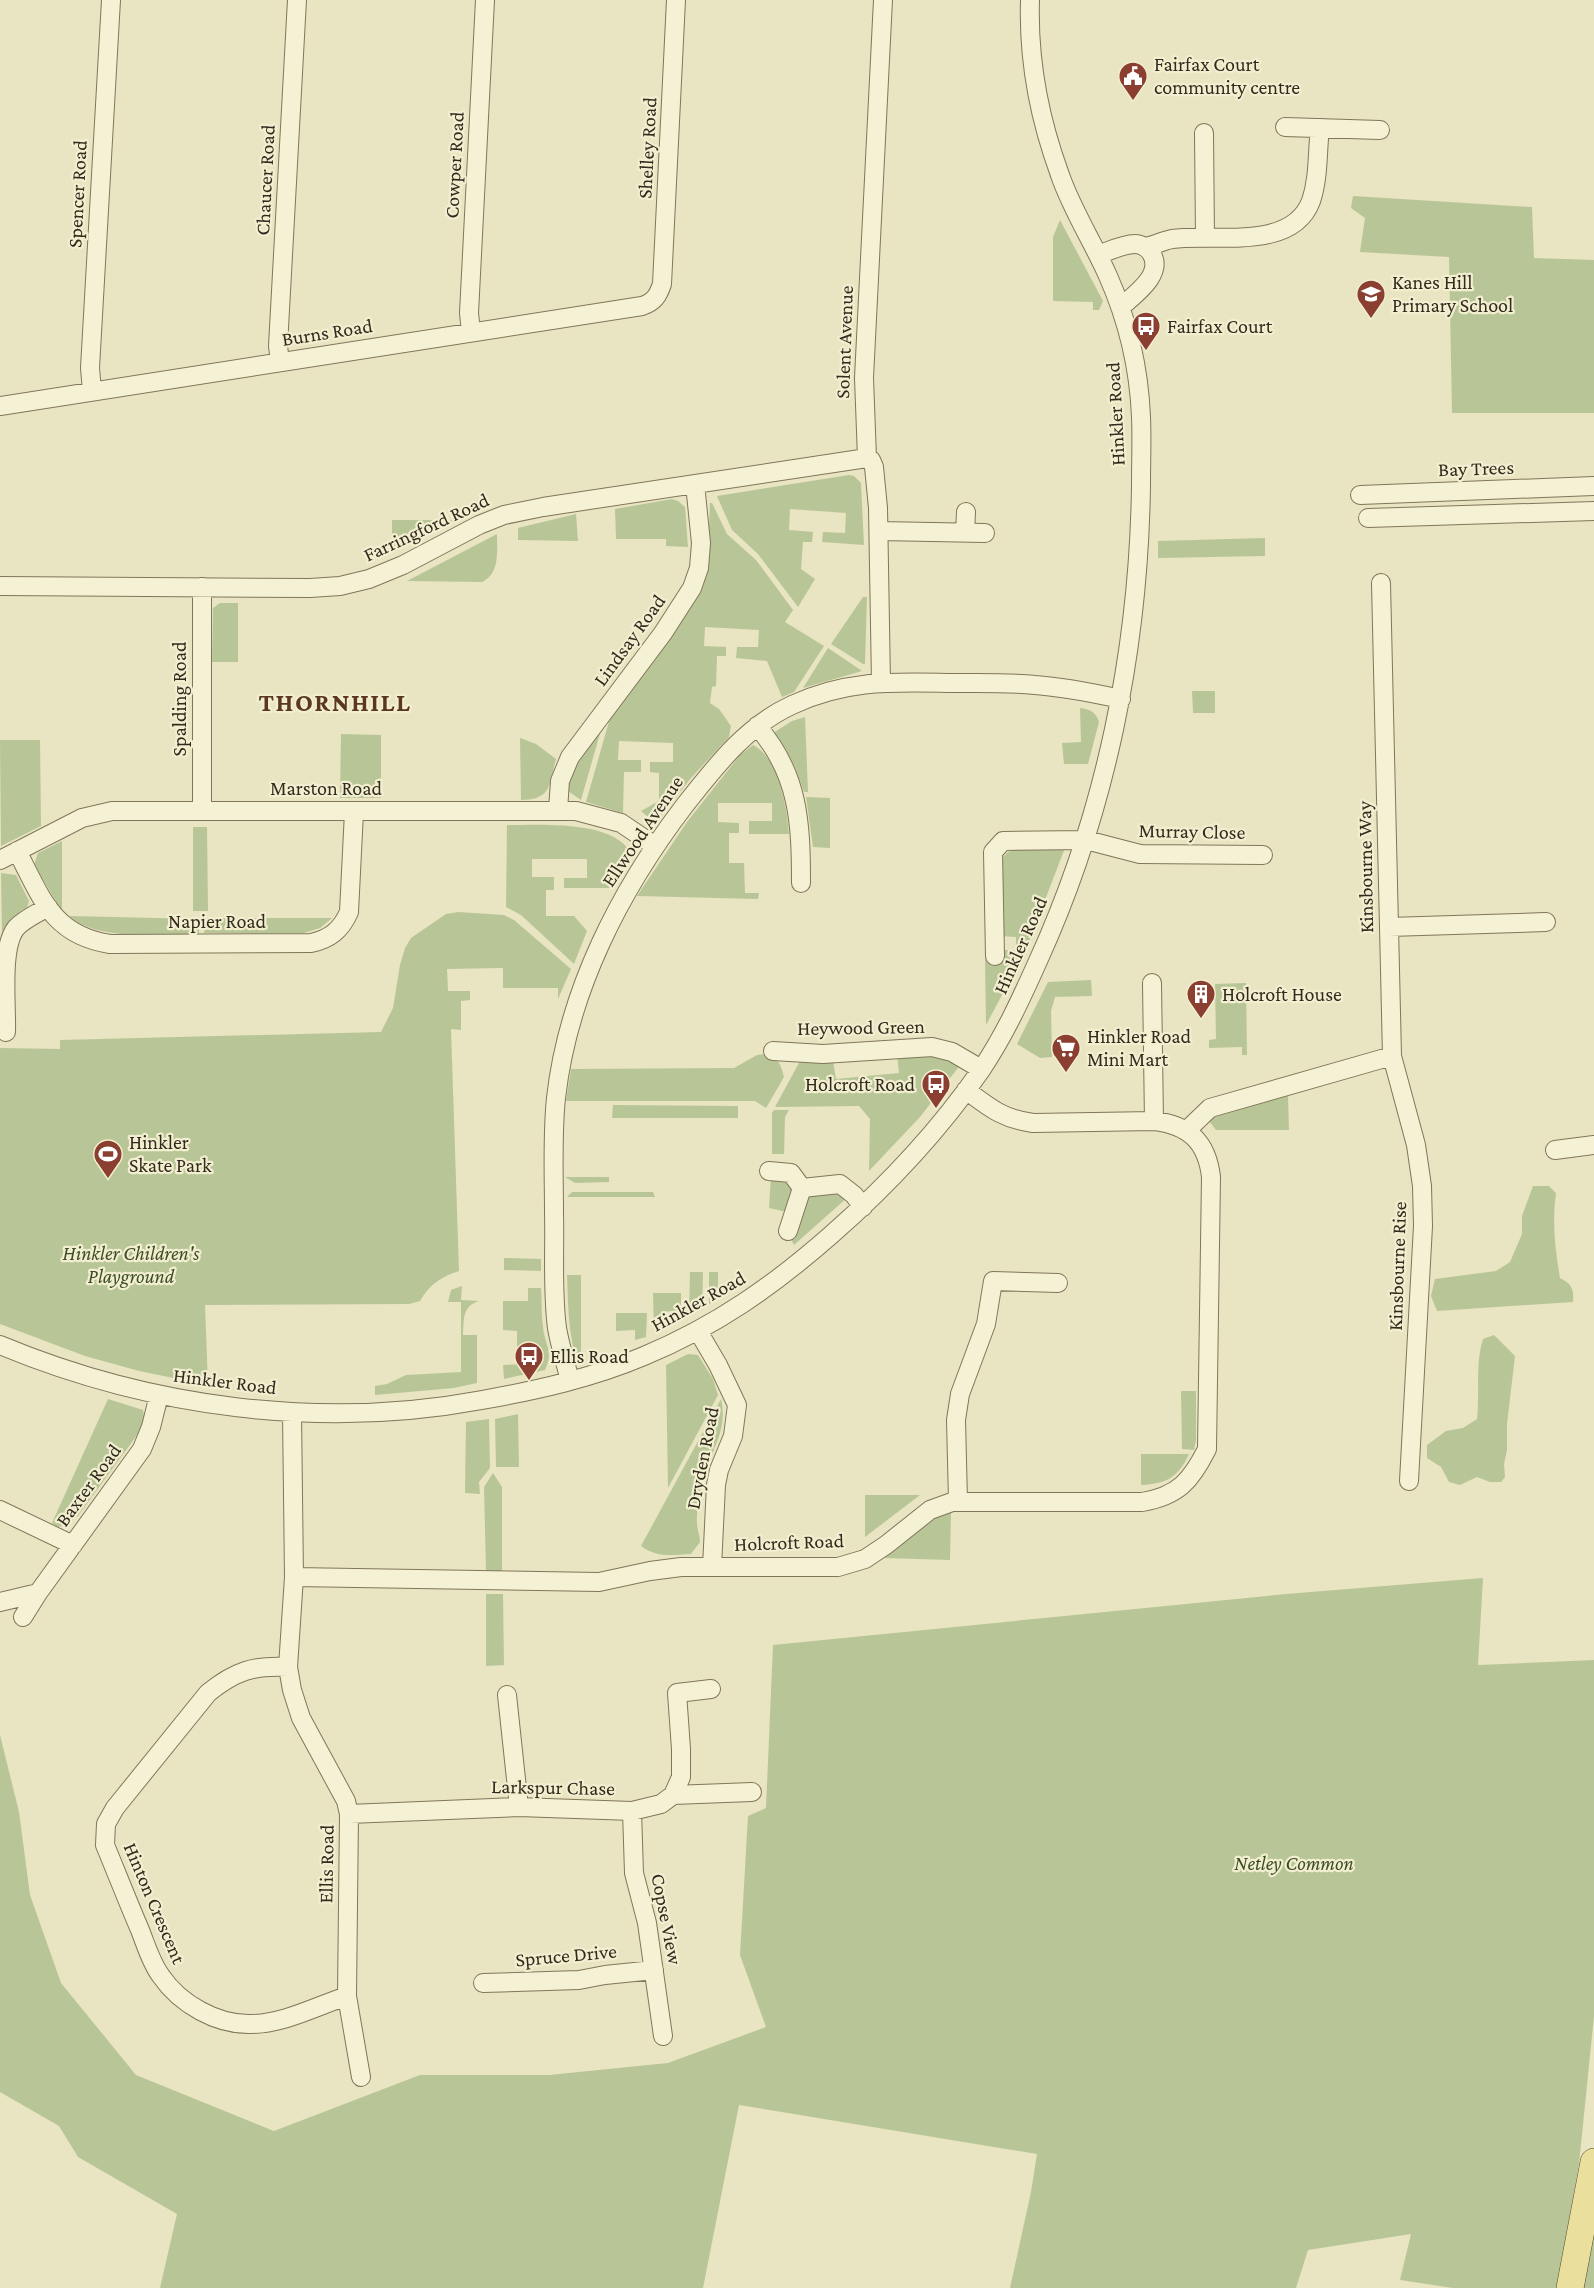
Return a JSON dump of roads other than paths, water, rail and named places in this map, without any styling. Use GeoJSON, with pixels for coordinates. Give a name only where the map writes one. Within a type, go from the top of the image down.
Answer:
{"type":"FeatureCollection","features":[{"type":"Feature","properties":{"kind":"main road"},"geometry":{"type":"LineString","coordinates":[[1570,2288],[1594,2162]]}},
{"type":"Feature","properties":{"kind":"street","name":"Spencer Road"},"geometry":{"type":"LineString","coordinates":[[92,391],[90,368],[111,0]]}},
{"type":"Feature","properties":{"kind":"street","name":"Chaucer Road"},"geometry":{"type":"LineString","coordinates":[[280,362],[279,340],[297,0]]}},
{"type":"Feature","properties":{"kind":"street","name":"Cowper Road"},"geometry":{"type":"LineString","coordinates":[[471,332],[469,313],[485,0]]}},
{"type":"Feature","properties":{"kind":"street","name":"Shelley Road"},"geometry":{"type":"LineString","coordinates":[[657,296],[662,284],[663,269],[676,0]]}},
{"type":"Feature","properties":{"kind":"street","name":"Solent Avenue"},"geometry":{"type":"LineString","coordinates":[[881,683],[879,531],[874,467],[871,460],[867,458],[864,378],[883,0]]}},
{"type":"Feature","properties":{"kind":"street","name":"Hinkler Road"},"geometry":{"type":"LineString","coordinates":[[0,1345],[63,1369],[122,1387],[159,1395],[292,1413],[410,1411],[462,1404],[570,1381],[641,1357],[698,1330],[763,1292],[802,1261],[898,1173],[925,1143],[966,1090],[1002,1036],[1026,989],[1059,916],[1086,840],[1121,699],[1137,569],[1141,417],[1135,355],[1120,307],[1098,255],[1061,180],[1041,115],[1032,71],[1029,29],[1030,0]]}},
{"type":"Feature","properties":{"kind":"street"},"geometry":{"type":"LineString","coordinates":[[1285,127],[1380,130]]}},
{"type":"Feature","properties":{"kind":"street"},"geometry":{"type":"LineString","coordinates":[[1098,255],[1134,244],[1146,247],[1172,239],[1267,236],[1295,221],[1310,204],[1316,184],[1320,128]]}},
{"type":"Feature","properties":{"kind":"street"},"geometry":{"type":"LineString","coordinates":[[1204,133],[1205,238]]}},
{"type":"Feature","properties":{"kind":"street"},"geometry":{"type":"LineString","coordinates":[[1120,307],[1144,286],[1151,276],[1154,265],[1152,254],[1146,247]]}},
{"type":"Feature","properties":{"kind":"street","name":"Burns Road"},"geometry":{"type":"LineString","coordinates":[[0,406],[642,306],[653,301],[657,296]]}},
{"type":"Feature","properties":{"kind":"street","name":"Farringford Road"},"geometry":{"type":"LineString","coordinates":[[0,586],[310,588],[353,584],[383,574],[479,525],[504,515],[543,507],[867,458]]}},
{"type":"Feature","properties":{"kind":"street","name":"Lindsay Road"},"geometry":{"type":"LineString","coordinates":[[558,810],[560,781],[570,757],[663,633],[692,588],[699,568],[701,543],[695,484]]}},
{"type":"Feature","properties":{"kind":"street","name":"Bay Trees"},"geometry":{"type":"LineString","coordinates":[[1360,495],[1594,486]]}},
{"type":"Feature","properties":{"kind":"street"},"geometry":{"type":"LineString","coordinates":[[1368,518],[1594,511]]}},
{"type":"Feature","properties":{"kind":"street"},"geometry":{"type":"LineString","coordinates":[[965,533],[966,512]]}},
{"type":"Feature","properties":{"kind":"street"},"geometry":{"type":"LineString","coordinates":[[879,531],[985,533]]}},
{"type":"Feature","properties":{"kind":"street","name":"Kinsbourne Way"},"geometry":{"type":"LineString","coordinates":[[1381,583],[1392,1056]]}},
{"type":"Feature","properties":{"kind":"street","name":"Spalding Road"},"geometry":{"type":"LineString","coordinates":[[201,587],[202,810]]}},
{"type":"Feature","properties":{"kind":"street","name":"Ellwood Avenue"},"geometry":{"type":"LineString","coordinates":[[570,1381],[558,1329],[555,1289],[554,1140],[558,1085],[570,1029],[597,952],[621,901],[655,846],[707,777],[757,726],[792,705],[836,688],[881,683],[1028,684],[1121,699]]}},
{"type":"Feature","properties":{"kind":"street"},"geometry":{"type":"LineString","coordinates":[[757,726],[783,765],[795,795],[800,819],[801,883]]}},
{"type":"Feature","properties":{"kind":"street","name":"Marston Road"},"geometry":{"type":"LineString","coordinates":[[0,860],[92,814],[112,810],[354,812],[558,810],[587,812],[611,819],[655,846]]}},
{"type":"Feature","properties":{"kind":"street","name":"Napier Road"},"geometry":{"type":"LineString","coordinates":[[16,851],[48,907],[61,924],[88,940],[110,944],[319,941],[334,934],[349,912],[354,812]]}},
{"type":"Feature","properties":{"kind":"street","name":"Hinkler Road"},"geometry":{"type":"LineString","coordinates":[[1000,948],[993,852],[998,844],[1003,841],[1086,840]]}},
{"type":"Feature","properties":{"kind":"street","name":"Murray Close"},"geometry":{"type":"LineString","coordinates":[[1086,840],[1140,854],[1263,855]]}},
{"type":"Feature","properties":{"kind":"street"},"geometry":{"type":"LineString","coordinates":[[6,1032],[7,954],[10,940],[19,926],[48,907]]}},
{"type":"Feature","properties":{"kind":"street"},"geometry":{"type":"LineString","coordinates":[[1389,927],[1546,922]]}},
{"type":"Feature","properties":{"kind":"street"},"geometry":{"type":"LineString","coordinates":[[1152,983],[1154,1121]]}},
{"type":"Feature","properties":{"kind":"street","name":"Heywood Green"},"geometry":{"type":"LineString","coordinates":[[773,1051],[823,1054],[932,1047],[952,1052],[981,1069]]}},
{"type":"Feature","properties":{"kind":"street"},"geometry":{"type":"LineString","coordinates":[[1186,1131],[1210,1108],[1392,1056]]}},
{"type":"Feature","properties":{"kind":"street","name":"Kinsbourne Rise"},"geometry":{"type":"LineString","coordinates":[[1392,1056],[1416,1145],[1422,1186],[1422,1248],[1409,1481]]}},
{"type":"Feature","properties":{"kind":"street","name":"Holcroft Road"},"geometry":{"type":"LineString","coordinates":[[294,1577],[599,1582],[681,1567],[838,1567],[865,1559],[930,1510],[958,1501],[1151,1500],[1174,1492],[1188,1482],[1207,1449],[1211,1177],[1209,1160],[1201,1144],[1172,1123],[1013,1121],[995,1112],[966,1090]]}},
{"type":"Feature","properties":{"kind":"street"},"geometry":{"type":"LineString","coordinates":[[1555,1150],[1594,1145]]}},
{"type":"Feature","properties":{"kind":"street"},"geometry":{"type":"LineString","coordinates":[[774,1168],[791,1173],[802,1188]]}},
{"type":"Feature","properties":{"kind":"street"},"geometry":{"type":"LineString","coordinates":[[802,1188],[840,1184],[854,1195],[863,1207]]}},
{"type":"Feature","properties":{"kind":"street"},"geometry":{"type":"LineString","coordinates":[[788,1231],[802,1188]]}},
{"type":"Feature","properties":{"kind":"street"},"geometry":{"type":"LineString","coordinates":[[958,1501],[956,1420],[960,1394],[986,1324],[993,1281],[1058,1283]]}},
{"type":"Feature","properties":{"kind":"street","name":"Dryden Road"},"geometry":{"type":"LineString","coordinates":[[698,1330],[718,1365],[736,1405],[733,1436],[719,1470],[716,1485],[712,1567]]}},
{"type":"Feature","properties":{"kind":"street","name":"Baxter Road"},"geometry":{"type":"LineString","coordinates":[[23,1617],[142,1449],[151,1427],[159,1395]]}},
{"type":"Feature","properties":{"kind":"street","name":"Ellis Road"},"geometry":{"type":"LineString","coordinates":[[292,1413],[294,1577],[288,1667],[292,1690],[301,1718],[346,1801],[349,1814],[347,1996],[361,2077]]}},
{"type":"Feature","properties":{"kind":"street"},"geometry":{"type":"LineString","coordinates":[[0,1510],[73,1545]]}},
{"type":"Feature","properties":{"kind":"street"},"geometry":{"type":"LineString","coordinates":[[0,1602],[38,1593]]}},
{"type":"Feature","properties":{"kind":"street","name":"Hinton Crescent"},"geometry":{"type":"LineString","coordinates":[[288,1667],[266,1666],[249,1669],[227,1678],[208,1693],[115,1808],[106,1824],[105,1845],[156,1969],[174,1992],[192,2005],[210,2016],[228,2022],[251,2024],[278,2020],[347,1996]]}},
{"type":"Feature","properties":{"kind":"street"},"geometry":{"type":"LineString","coordinates":[[673,1795],[681,1777],[677,1693],[711,1689]]}},
{"type":"Feature","properties":{"kind":"street"},"geometry":{"type":"LineString","coordinates":[[507,1695],[519,1807]]}},
{"type":"Feature","properties":{"kind":"street","name":"Larkspur Chase"},"geometry":{"type":"LineString","coordinates":[[349,1814],[519,1807],[632,1811],[662,1804],[673,1795],[752,1792]]}},
{"type":"Feature","properties":{"kind":"street","name":"Copse View"},"geometry":{"type":"LineString","coordinates":[[632,1811],[634,1873],[647,1923],[663,2036]]}},
{"type":"Feature","properties":{"kind":"street","name":"Spruce Drive"},"geometry":{"type":"LineString","coordinates":[[483,1983],[579,1980],[654,1970]]}},
{"type":"Feature","properties":{"kind":"place","name":"Fairfax Court community centre"},"geometry":{"type":"Point","coordinates":[1133,102]}},
{"type":"Feature","properties":{"kind":"place","name":"Kanes Hill Primary School"},"geometry":{"type":"Point","coordinates":[1371,320]}},
{"type":"Feature","properties":{"kind":"place","name":"Fairfax Court"},"geometry":{"type":"Point","coordinates":[1146,352]}},
{"type":"Feature","properties":{"kind":"place","name":"Holcroft House"},"geometry":{"type":"Point","coordinates":[1201,1020]}},
{"type":"Feature","properties":{"kind":"place","name":"Hinkler Road Mini Mart"},"geometry":{"type":"Point","coordinates":[1066,1074]}},
{"type":"Feature","properties":{"kind":"place","name":"Holcroft Road"},"geometry":{"type":"Point","coordinates":[936,1110]}},
{"type":"Feature","properties":{"kind":"place","name":"Hinkler Skate Park"},"geometry":{"type":"Point","coordinates":[108,1180]}},
{"type":"Feature","properties":{"kind":"place","name":"Ellis Road"},"geometry":{"type":"Point","coordinates":[529,1382]}},
{"type":"Feature","properties":{"kind":"district","name":"THORNHILL"},"geometry":{"type":"Point","coordinates":[335,702]}},
{"type":"Feature","properties":{"kind":"park label","name":"Hinkler Children's Playground"},"geometry":{"type":"Point","coordinates":[131,1264]}},
{"type":"Feature","properties":{"kind":"park label","name":"Netley Common"},"geometry":{"type":"Point","coordinates":[1294,1863]}}]}
